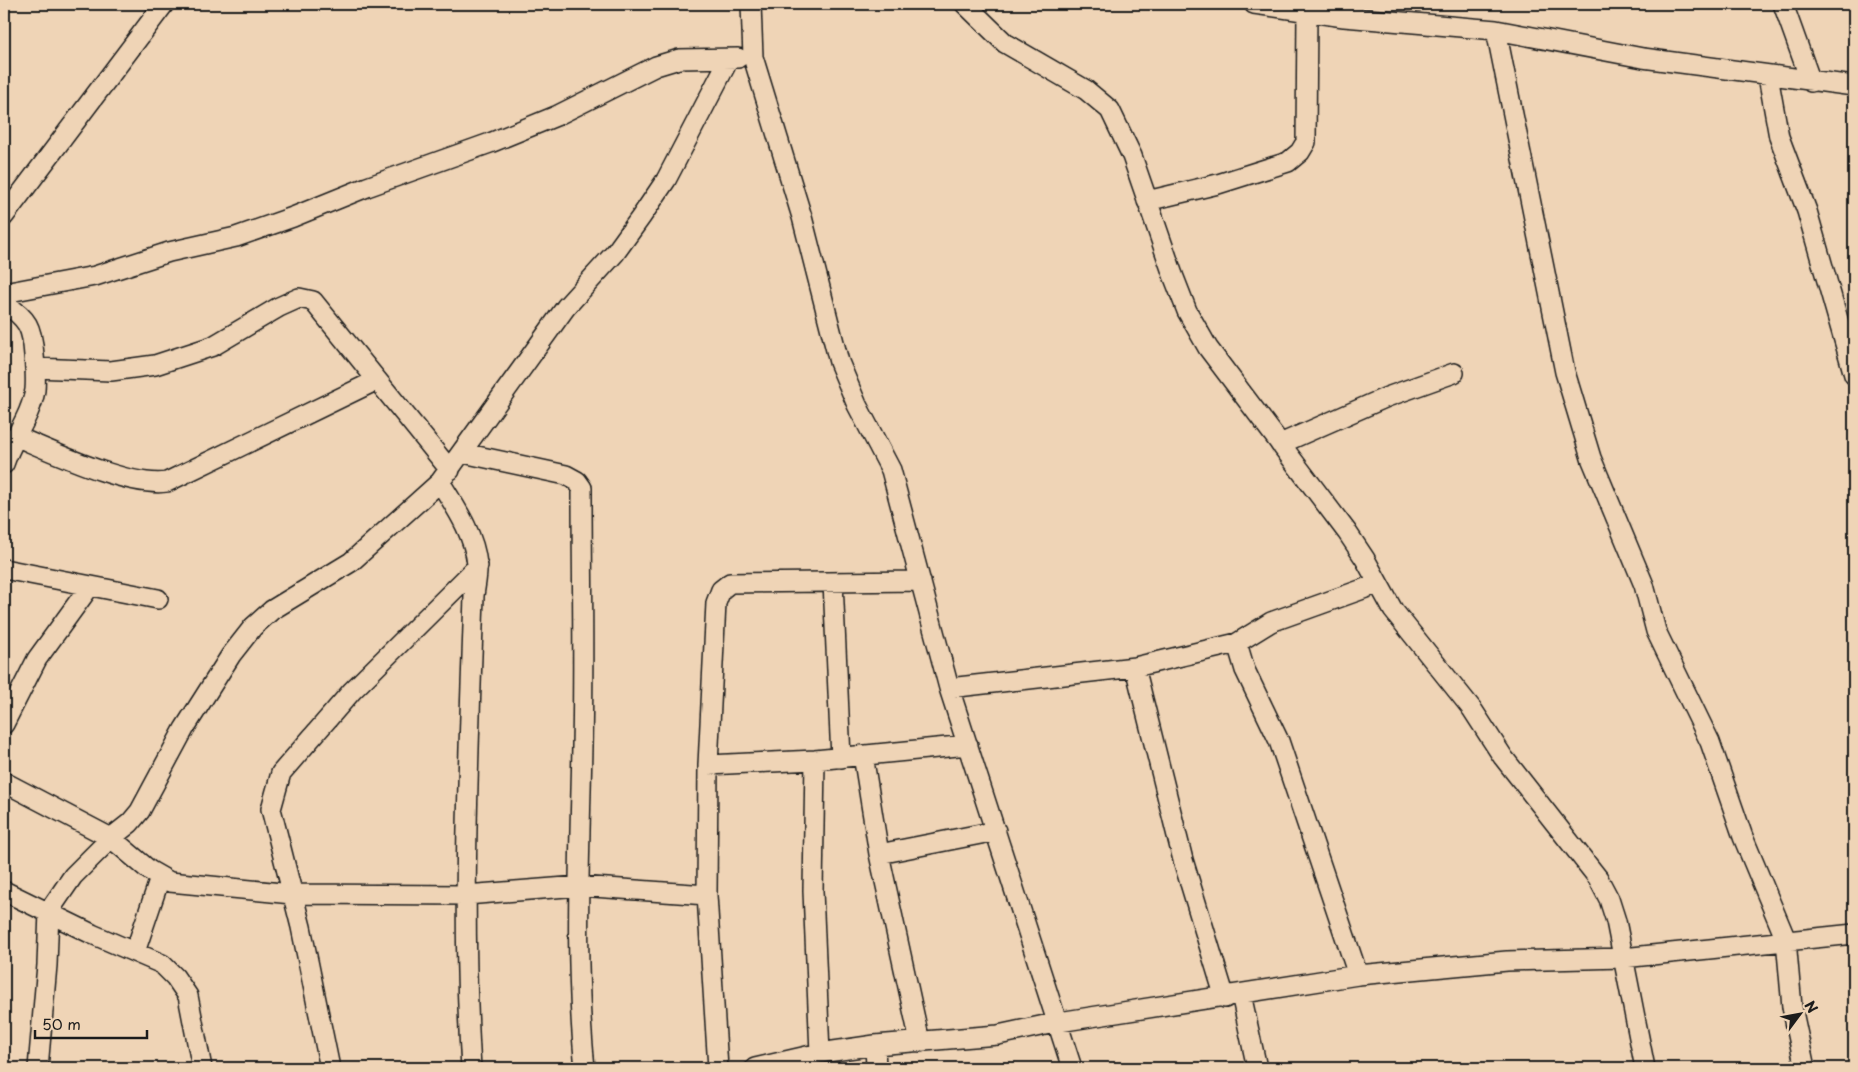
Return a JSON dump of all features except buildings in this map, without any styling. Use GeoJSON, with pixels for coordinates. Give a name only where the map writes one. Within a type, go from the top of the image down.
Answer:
{"type":"FeatureCollection","features":[{"type":"Feature","properties":{"kind":"street"},"geometry":{"type":"LineString","coordinates":[[4,216],[11,192],[164,4]]}},
{"type":"Feature","properties":{"kind":"street"},"geometry":{"type":"LineString","coordinates":[[751,4],[753,57],[802,217],[839,362],[857,404],[891,470],[949,688],[1059,1022],[1072,1068]]}},
{"type":"Feature","properties":{"kind":"street"},"geometry":{"type":"LineString","coordinates":[[965,4],[1005,43],[1086,90],[1110,110],[1132,156],[1172,275],[1187,311],[1204,340],[1347,532],[1365,559],[1377,584],[1393,610],[1472,709],[1514,772],[1598,878],[1609,900],[1616,922],[1644,1068]]}},
{"type":"Feature","properties":{"kind":"street"},"geometry":{"type":"LineString","coordinates":[[1254,4],[1307,11],[1343,11],[1496,30],[1643,58],[1811,82],[1854,86]]}},
{"type":"Feature","properties":{"kind":"street"},"geometry":{"type":"LineString","coordinates":[[1783,4],[1811,82]]}},
{"type":"Feature","properties":{"kind":"street"},"geometry":{"type":"LineString","coordinates":[[1147,201],[1218,184],[1288,162],[1300,152],[1306,142],[1307,11]]}},
{"type":"Feature","properties":{"kind":"street"},"geometry":{"type":"LineString","coordinates":[[1496,30],[1565,372],[1591,458],[1644,585],[1656,631],[1710,742],[1743,838],[1786,940],[1792,1007],[1804,1068]]}},
{"type":"Feature","properties":{"kind":"street"},"geometry":{"type":"LineString","coordinates":[[4,293],[95,276],[169,252],[236,237],[293,218],[367,187],[490,143],[556,116],[656,66],[679,59],[753,57]]}},
{"type":"Feature","properties":{"kind":"street"},"geometry":{"type":"LineString","coordinates":[[38,1068],[47,966],[49,912],[73,876],[111,838],[130,823],[140,811],[184,729],[232,655],[253,627],[272,610],[351,562],[445,476],[566,307],[615,253],[666,180],[729,59]]}},
{"type":"Feature","properties":{"kind":"street"},"geometry":{"type":"LineString","coordinates":[[1768,76],[1779,137],[1807,211],[1854,375]]}},
{"type":"Feature","properties":{"kind":"street"},"geometry":{"type":"LineString","coordinates":[[35,368],[111,371],[155,365],[212,346],[279,307],[300,298],[313,301],[377,380],[445,476],[473,544],[478,566],[474,596],[468,761],[465,975],[470,1068]]}},
{"type":"Feature","properties":{"kind":"street"},"geometry":{"type":"LineString","coordinates":[[4,303],[25,319],[32,332],[35,368],[35,390],[4,464]]}},
{"type":"Feature","properties":{"kind":"street"},"geometry":{"type":"LineString","coordinates":[[1280,444],[1387,397],[1454,373]]}},
{"type":"Feature","properties":{"kind":"street"},"geometry":{"type":"LineString","coordinates":[[15,436],[72,460],[153,485],[167,482],[377,380]]}},
{"type":"Feature","properties":{"kind":"street"},"geometry":{"type":"LineString","coordinates":[[463,453],[566,475],[577,481],[582,488],[582,743],[579,886],[581,1025],[585,1068]]}},
{"type":"Feature","properties":{"kind":"street"},"geometry":{"type":"LineString","coordinates":[[330,1068],[292,894],[271,809],[281,774],[352,691],[478,566]]}},
{"type":"Feature","properties":{"kind":"street"},"geometry":{"type":"LineString","coordinates":[[4,569],[158,599]]}},
{"type":"Feature","properties":{"kind":"street"},"geometry":{"type":"LineString","coordinates":[[718,1068],[707,895],[708,765],[716,603],[721,590],[730,583],[921,581]]}},
{"type":"Feature","properties":{"kind":"street"},"geometry":{"type":"LineString","coordinates":[[833,582],[841,758]]}},
{"type":"Feature","properties":{"kind":"street"},"geometry":{"type":"LineString","coordinates":[[949,688],[1135,667],[1237,643],[1271,622],[1377,584]]}},
{"type":"Feature","properties":{"kind":"street"},"geometry":{"type":"LineString","coordinates":[[4,724],[37,659],[90,586]]}},
{"type":"Feature","properties":{"kind":"street"},"geometry":{"type":"LineString","coordinates":[[1237,643],[1245,670],[1279,741],[1358,975]]}},
{"type":"Feature","properties":{"kind":"street"},"geometry":{"type":"LineString","coordinates":[[1135,667],[1183,860],[1258,1068]]}},
{"type":"Feature","properties":{"kind":"street"},"geometry":{"type":"LineString","coordinates":[[708,765],[815,760],[968,745]]}},
{"type":"Feature","properties":{"kind":"street"},"geometry":{"type":"LineString","coordinates":[[863,755],[879,854],[920,1042]]}},
{"type":"Feature","properties":{"kind":"street"},"geometry":{"type":"LineString","coordinates":[[815,760],[814,891],[820,1053]]}},
{"type":"Feature","properties":{"kind":"street"},"geometry":{"type":"LineString","coordinates":[[4,782],[111,838],[160,878],[170,882],[292,894],[466,896],[579,886],[707,895]]}},
{"type":"Feature","properties":{"kind":"street"},"geometry":{"type":"LineString","coordinates":[[879,854],[996,831]]}},
{"type":"Feature","properties":{"kind":"street"},"geometry":{"type":"LineString","coordinates":[[135,952],[160,878]]}},
{"type":"Feature","properties":{"kind":"street"},"geometry":{"type":"LineString","coordinates":[[4,891],[92,934],[162,964],[175,976],[188,996],[202,1068]]}},
{"type":"Feature","properties":{"kind":"street"},"geometry":{"type":"LineString","coordinates":[[755,1068],[820,1053],[875,1045],[998,1035],[1059,1022],[1358,975],[1507,961],[1623,958],[1854,934]]}},
{"type":"Feature","properties":{"kind":"street"},"geometry":{"type":"LineString","coordinates":[[875,1045],[876,1068]]}}]}
